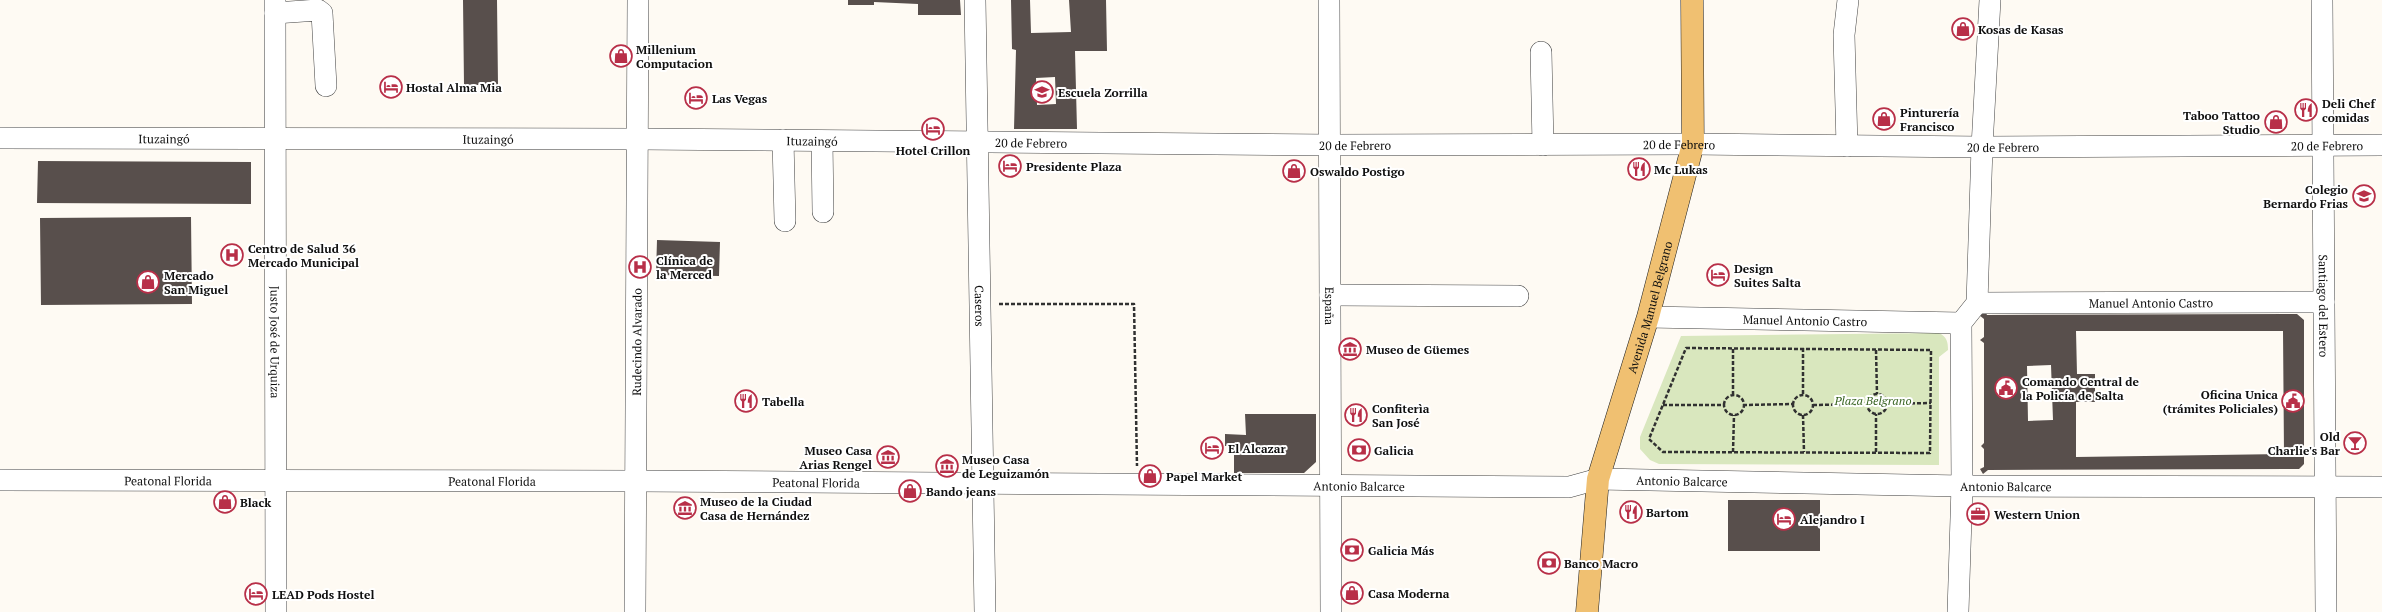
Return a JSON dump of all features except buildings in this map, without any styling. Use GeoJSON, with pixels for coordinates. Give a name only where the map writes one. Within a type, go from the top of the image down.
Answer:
{"type":"FeatureCollection","features":[{"type":"Feature","properties":{"kind":"main road","name":"Avenida Manuel Belgrano"},"geometry":{"type":"LineString","coordinates":[[1587,612],[1598,479],[1648,317],[1693,144],[1692,0]]}},
{"type":"Feature","properties":{"kind":"street","name":"Rudecindo Alvarado"},"geometry":{"type":"LineString","coordinates":[[635,612],[638,0]]}},
{"type":"Feature","properties":{"kind":"street","name":"Caseros"},"geometry":{"type":"LineString","coordinates":[[974,0],[984,612]]}},
{"type":"Feature","properties":{"kind":"street","name":"España"},"geometry":{"type":"LineString","coordinates":[[1329,0],[1331,145],[1331,612]]}},
{"type":"Feature","properties":{"kind":"street"},"geometry":{"type":"LineString","coordinates":[[1847,146],[1844,35],[1848,0]]}},
{"type":"Feature","properties":{"kind":"street"},"geometry":{"type":"LineString","coordinates":[[1958,612],[1962,486],[1962,323],[1977,303],[1982,147],[1990,0]]}},
{"type":"Feature","properties":{"kind":"street","name":"Santiago del Estero"},"geometry":{"type":"LineString","coordinates":[[2322,0],[2327,487],[2326,612]]}},
{"type":"Feature","properties":{"kind":"street"},"geometry":{"type":"LineString","coordinates":[[275,7],[318,10],[322,13],[326,86]]}},
{"type":"Feature","properties":{"kind":"street","name":"Justo José de Urquiza"},"geometry":{"type":"LineString","coordinates":[[275,7],[277,140],[276,612]]}},
{"type":"Feature","properties":{"kind":"street"},"geometry":{"type":"LineString","coordinates":[[1541,52],[1543,145]]}},
{"type":"Feature","properties":{"kind":"street","name":"Ituzaingó"},"geometry":{"type":"LineString","coordinates":[[0,138],[277,140],[638,139],[977,143]]}},
{"type":"Feature","properties":{"kind":"street"},"geometry":{"type":"LineString","coordinates":[[783,140],[785,221]]}},
{"type":"Feature","properties":{"kind":"street"},"geometry":{"type":"LineString","coordinates":[[822,141],[823,212]]}},
{"type":"Feature","properties":{"kind":"street","name":"20 de Febrero"},"geometry":{"type":"LineString","coordinates":[[977,143],[1331,145],[1693,144],[1982,147],[2382,145]]}},
{"type":"Feature","properties":{"kind":"street"},"geometry":{"type":"LineString","coordinates":[[1330,295],[1518,296]]}},
{"type":"Feature","properties":{"kind":"street","name":"Manuel Antonio Castro"},"geometry":{"type":"LineString","coordinates":[[1977,303],[2324,302]]}},
{"type":"Feature","properties":{"kind":"street","name":"Manuel Antonio Castro"},"geometry":{"type":"LineString","coordinates":[[1648,317],[1962,323]]}},
{"type":"Feature","properties":{"kind":"street","name":"Antonio Balcarce"},"geometry":{"type":"LineString","coordinates":[[983,485],[1569,487],[1598,479],[1962,486],[2382,487]]}},
{"type":"Feature","properties":{"kind":"street","name":"Peatonal Florida"},"geometry":{"type":"LineString","coordinates":[[0,480],[636,481],[983,485]]}},
{"type":"Feature","properties":{"kind":"path"},"geometry":{"type":"LineString","coordinates":[[980,304],[1134,304],[1137,469]]}},
{"type":"Feature","properties":{"kind":"path"},"geometry":{"type":"LineString","coordinates":[[1686,348],[1733,348],[1931,350],[1930,453],[1663,452],[1648,439],[1686,348]]}},
{"type":"Feature","properties":{"kind":"path"},"geometry":{"type":"LineString","coordinates":[[1733,348],[1733,395]]}},
{"type":"Feature","properties":{"kind":"path"},"geometry":{"type":"LineString","coordinates":[[1803,348],[1803,395]]}},
{"type":"Feature","properties":{"kind":"path"},"geometry":{"type":"LineString","coordinates":[[1876,350],[1877,394]]}},
{"type":"Feature","properties":{"kind":"path"},"geometry":{"type":"LineString","coordinates":[[1877,394],[1885,398],[1887,404],[1882,412],[1876,414],[1871,412],[1868,404],[1871,396],[1877,394]]}},
{"type":"Feature","properties":{"kind":"path"},"geometry":{"type":"LineString","coordinates":[[1733,395],[1741,399],[1743,405],[1742,411],[1734,415],[1728,413],[1724,405],[1726,399],[1733,395]]}},
{"type":"Feature","properties":{"kind":"path"},"geometry":{"type":"LineString","coordinates":[[1803,395],[1809,397],[1813,405],[1811,411],[1802,414],[1795,410],[1794,404],[1798,397],[1803,395]]}},
{"type":"Feature","properties":{"kind":"path"},"geometry":{"type":"LineString","coordinates":[[1887,404],[1931,403]]}},
{"type":"Feature","properties":{"kind":"path"},"geometry":{"type":"LineString","coordinates":[[1743,405],[1794,404]]}},
{"type":"Feature","properties":{"kind":"path"},"geometry":{"type":"LineString","coordinates":[[1813,405],[1868,404]]}},
{"type":"Feature","properties":{"kind":"path"},"geometry":{"type":"LineString","coordinates":[[1662,405],[1724,405]]}},
{"type":"Feature","properties":{"kind":"path"},"geometry":{"type":"LineString","coordinates":[[1802,414],[1804,452]]}},
{"type":"Feature","properties":{"kind":"path"},"geometry":{"type":"LineString","coordinates":[[1876,414],[1876,452]]}},
{"type":"Feature","properties":{"kind":"path"},"geometry":{"type":"LineString","coordinates":[[1733,452],[1734,415]]}},
{"type":"Feature","properties":{"kind":"green space","name":"Plaza Belgrano"},"geometry":{"type":"Polygon","coordinates":[[[1939,333],[1944,336],[1948,345],[1948,350],[1939,357],[1939,465],[1659,464],[1650,460],[1640,449],[1640,437],[1681,336],[1939,333]]]}},
{"type":"Feature","properties":{"kind":"place","name":"Kosas de Kasas"},"geometry":{"type":"Point","coordinates":[1963,29]}},
{"type":"Feature","properties":{"kind":"place","name":"Millenium Computacion"},"geometry":{"type":"Point","coordinates":[621,56]}},
{"type":"Feature","properties":{"kind":"place","name":"Hostal Alma Mia"},"geometry":{"type":"Point","coordinates":[391,87]}},
{"type":"Feature","properties":{"kind":"place","name":"Escuela Zorrilla"},"geometry":{"type":"Point","coordinates":[1042,92]}},
{"type":"Feature","properties":{"kind":"place","name":"Las Vegas"},"geometry":{"type":"Point","coordinates":[696,98]}},
{"type":"Feature","properties":{"kind":"place","name":"Deli Chef comidas"},"geometry":{"type":"Point","coordinates":[2306,110]}},
{"type":"Feature","properties":{"kind":"place","name":"Pinturería Francisco"},"geometry":{"type":"Point","coordinates":[1884,119]}},
{"type":"Feature","properties":{"kind":"place","name":"Taboo Tattoo Studio"},"geometry":{"type":"Point","coordinates":[2276,122]}},
{"type":"Feature","properties":{"kind":"place","name":"Hotel Crillon"},"geometry":{"type":"Point","coordinates":[933,129]}},
{"type":"Feature","properties":{"kind":"place","name":"Presidente Plaza"},"geometry":{"type":"Point","coordinates":[1010,166]}},
{"type":"Feature","properties":{"kind":"place","name":"Mc Lukas"},"geometry":{"type":"Point","coordinates":[1639,169]}},
{"type":"Feature","properties":{"kind":"place","name":"Oswaldo Postigo"},"geometry":{"type":"Point","coordinates":[1294,171]}},
{"type":"Feature","properties":{"kind":"place","name":"Colegio Bernardo Frias"},"geometry":{"type":"Point","coordinates":[2364,196]}},
{"type":"Feature","properties":{"kind":"place","name":"Centro de Salud 36 Mercado Municipal"},"geometry":{"type":"Point","coordinates":[232,255]}},
{"type":"Feature","properties":{"kind":"place","name":"Clínica de la Merced"},"geometry":{"type":"Point","coordinates":[640,267]}},
{"type":"Feature","properties":{"kind":"place","name":"Design Suites Salta"},"geometry":{"type":"Point","coordinates":[1718,275]}},
{"type":"Feature","properties":{"kind":"place","name":"Mercado San Miguel"},"geometry":{"type":"Point","coordinates":[148,282]}},
{"type":"Feature","properties":{"kind":"place","name":"Museo de Güemes"},"geometry":{"type":"Point","coordinates":[1350,349]}},
{"type":"Feature","properties":{"kind":"place","name":"Comando Central de la Policía de Salta"},"geometry":{"type":"Point","coordinates":[2006,388]}},
{"type":"Feature","properties":{"kind":"place","name":"Tabella"},"geometry":{"type":"Point","coordinates":[746,401]}},
{"type":"Feature","properties":{"kind":"place","name":"Oficina Unica (trámites Policiales)"},"geometry":{"type":"Point","coordinates":[2293,401]}},
{"type":"Feature","properties":{"kind":"place","name":"Confiterìa San José"},"geometry":{"type":"Point","coordinates":[1356,415]}},
{"type":"Feature","properties":{"kind":"place","name":"Old Charlie's Bar"},"geometry":{"type":"Point","coordinates":[2355,443]}},
{"type":"Feature","properties":{"kind":"place","name":"El Alcazar"},"geometry":{"type":"Point","coordinates":[1212,448]}},
{"type":"Feature","properties":{"kind":"place","name":"Galicia"},"geometry":{"type":"Point","coordinates":[1359,450]}},
{"type":"Feature","properties":{"kind":"place","name":"Museo Casa Arias Rengel"},"geometry":{"type":"Point","coordinates":[888,457]}},
{"type":"Feature","properties":{"kind":"place","name":"Museo Casa de Leguizamón"},"geometry":{"type":"Point","coordinates":[947,466]}},
{"type":"Feature","properties":{"kind":"place","name":"Papel Market"},"geometry":{"type":"Point","coordinates":[1150,476]}},
{"type":"Feature","properties":{"kind":"place","name":"Bando jeans"},"geometry":{"type":"Point","coordinates":[910,491]}},
{"type":"Feature","properties":{"kind":"place","name":"Black"},"geometry":{"type":"Point","coordinates":[225,502]}},
{"type":"Feature","properties":{"kind":"place","name":"Museo de la Ciudad Casa de Hernández"},"geometry":{"type":"Point","coordinates":[685,508]}},
{"type":"Feature","properties":{"kind":"place","name":"Bartom"},"geometry":{"type":"Point","coordinates":[1631,512]}},
{"type":"Feature","properties":{"kind":"place","name":"Western Union"},"geometry":{"type":"Point","coordinates":[1978,514]}},
{"type":"Feature","properties":{"kind":"place","name":"Alejandro I"},"geometry":{"type":"Point","coordinates":[1784,519]}},
{"type":"Feature","properties":{"kind":"place","name":"Galicia Más"},"geometry":{"type":"Point","coordinates":[1352,550]}},
{"type":"Feature","properties":{"kind":"place","name":"Banco Macro"},"geometry":{"type":"Point","coordinates":[1549,563]}},
{"type":"Feature","properties":{"kind":"place","name":"Casa Moderna"},"geometry":{"type":"Point","coordinates":[1352,593]}},
{"type":"Feature","properties":{"kind":"place","name":"LEAD Pods Hostel"},"geometry":{"type":"Point","coordinates":[256,594]}}]}
